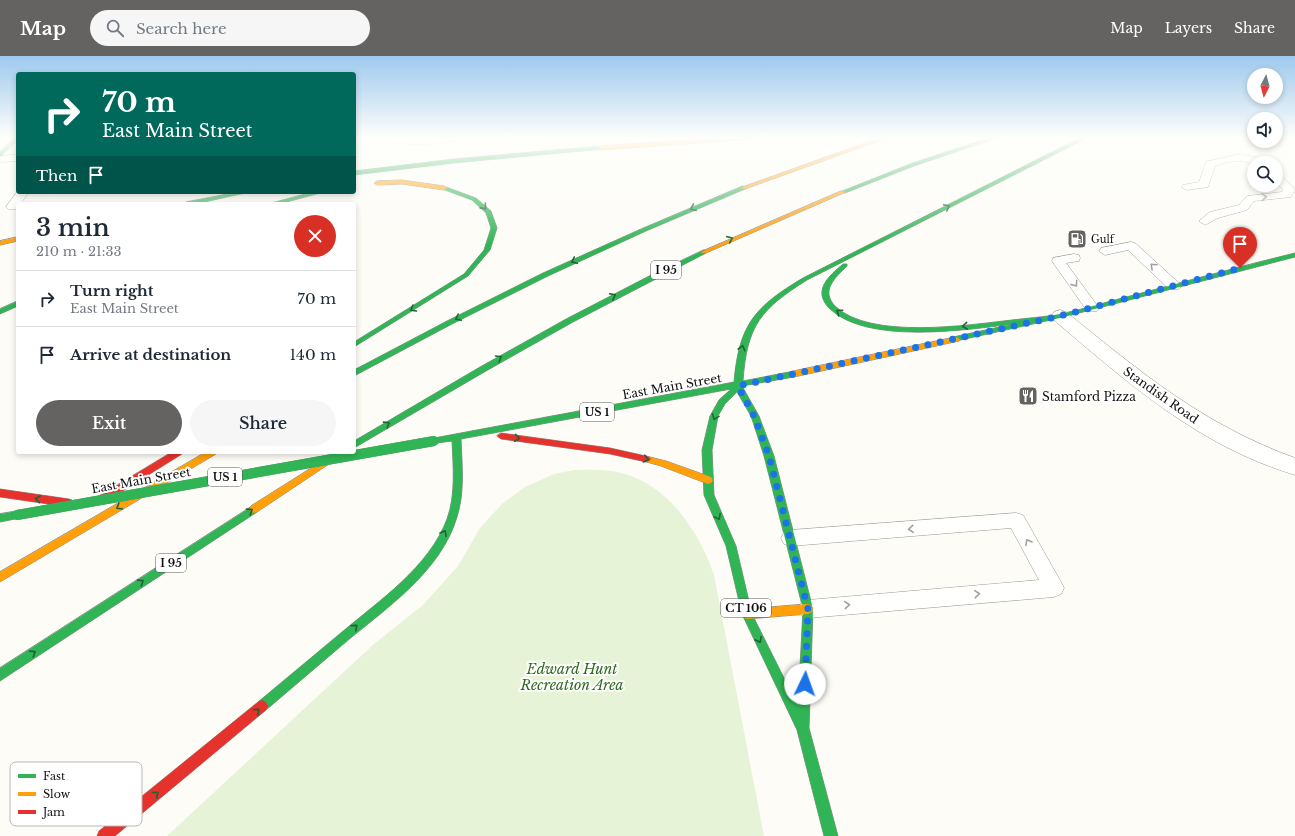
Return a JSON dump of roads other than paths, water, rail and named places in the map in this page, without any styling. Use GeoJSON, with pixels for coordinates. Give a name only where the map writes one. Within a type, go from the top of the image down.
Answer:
{"type":"FeatureCollection","features":[{"type":"Feature","properties":{"kind":"main road"},"geometry":{"type":"LineString","coordinates":[[356,372],[476,309],[622,239],[750,185],[783,173]]}},
{"type":"Feature","properties":{"kind":"main road","name":"I 95"},"geometry":{"type":"LineString","coordinates":[[356,444],[508,353],[661,272],[727,241],[848,189],[890,173]]}},
{"type":"Feature","properties":{"kind":"main road"},"geometry":{"type":"LineString","coordinates":[[738,386],[738,364],[748,329],[757,313],[771,300],[805,279],[1014,173]]}},
{"type":"Feature","properties":{"kind":"main road"},"geometry":{"type":"LineString","coordinates":[[356,344],[466,275],[481,261],[490,248],[495,234],[494,222],[488,210],[479,201],[467,194],[448,187],[426,183],[403,181],[367,184]]}},
{"type":"Feature","properties":{"kind":"main road"},"geometry":{"type":"LineString","coordinates":[[196,202],[237,194]]}},
{"type":"Feature","properties":{"kind":"main road"},"geometry":{"type":"LineString","coordinates":[[279,202],[313,194]]}},
{"type":"Feature","properties":{"kind":"main road"},"geometry":{"type":"LineString","coordinates":[[930,216],[862,254],[831,276],[825,285],[824,292],[828,303],[838,312],[854,321],[887,329],[933,329],[1060,316]]}},
{"type":"Feature","properties":{"kind":"main road"},"geometry":{"type":"LineString","coordinates":[[0,243],[16,239]]}},
{"type":"Feature","properties":{"kind":"main road","name":"East Main Street"},"geometry":{"type":"LineString","coordinates":[[0,518],[76,503],[434,441],[738,386],[1060,316],[1295,255]]}},
{"type":"Feature","properties":{"kind":"main road"},"geometry":{"type":"LineString","coordinates":[[0,312],[16,304]]}},
{"type":"Feature","properties":{"kind":"main road","name":"CT 106"},"geometry":{"type":"LineString","coordinates":[[803,729],[808,609],[769,456],[754,416],[738,386],[722,402],[714,416],[707,450],[708,480],[711,502],[731,546],[747,614],[803,729],[831,836]]}},
{"type":"Feature","properties":{"kind":"main road"},"geometry":{"type":"LineString","coordinates":[[479,433],[610,450],[663,463],[708,480]]}},
{"type":"Feature","properties":{"kind":"main road"},"geometry":{"type":"LineString","coordinates":[[142,805],[239,726],[391,596],[418,570],[434,551],[446,529],[454,508],[457,467],[456,437]]}},
{"type":"Feature","properties":{"kind":"main road"},"geometry":{"type":"LineString","coordinates":[[80,513],[177,454]]}},
{"type":"Feature","properties":{"kind":"main road"},"geometry":{"type":"LineString","coordinates":[[0,577],[210,454]]}},
{"type":"Feature","properties":{"kind":"main road","name":"I 95"},"geometry":{"type":"LineString","coordinates":[[0,675],[340,454]]}},
{"type":"Feature","properties":{"kind":"main road"},"geometry":{"type":"LineString","coordinates":[[0,493],[76,503]]}},
{"type":"Feature","properties":{"kind":"main road"},"geometry":{"type":"LineString","coordinates":[[747,614],[808,609]]}},
{"type":"Feature","properties":{"kind":"main road"},"geometry":{"type":"LineString","coordinates":[[104,836],[116,826]]}},
{"type":"Feature","properties":{"kind":"street","name":"Standish Road"},"geometry":{"type":"LineString","coordinates":[[1060,316],[1131,375],[1180,411],[1220,434],[1295,467]]}},
{"type":"Feature","properties":{"kind":"lane"},"geometry":{"type":"LineString","coordinates":[[1187,187],[1204,185],[1207,173]]}},
{"type":"Feature","properties":{"kind":"lane"},"geometry":{"type":"LineString","coordinates":[[1205,221],[1214,214],[1243,208],[1250,198],[1288,195],[1289,192],[1287,186],[1283,183]]}},
{"type":"Feature","properties":{"kind":"lane"},"geometry":{"type":"LineString","coordinates":[[12,207],[22,194]]}},
{"type":"Feature","properties":{"kind":"lane"},"geometry":{"type":"LineString","coordinates":[[1105,251],[1131,246],[1174,286]]}},
{"type":"Feature","properties":{"kind":"lane"},"geometry":{"type":"LineString","coordinates":[[1074,258],[1058,261],[1092,308]]}},
{"type":"Feature","properties":{"kind":"lane"},"geometry":{"type":"LineString","coordinates":[[791,538],[1016,520],[1054,588],[808,609]]}},
{"type":"Feature","properties":{"kind":"place","name":"Gulf"},"geometry":{"type":"Point","coordinates":[1077,239]}},
{"type":"Feature","properties":{"kind":"place","name":"Stamford Pizza"},"geometry":{"type":"Point","coordinates":[1028,396]}},
{"type":"Feature","properties":{"kind":"park label","name":"Edward Hunt Recreation Area"},"geometry":{"type":"Point","coordinates":[572,678]}}]}
